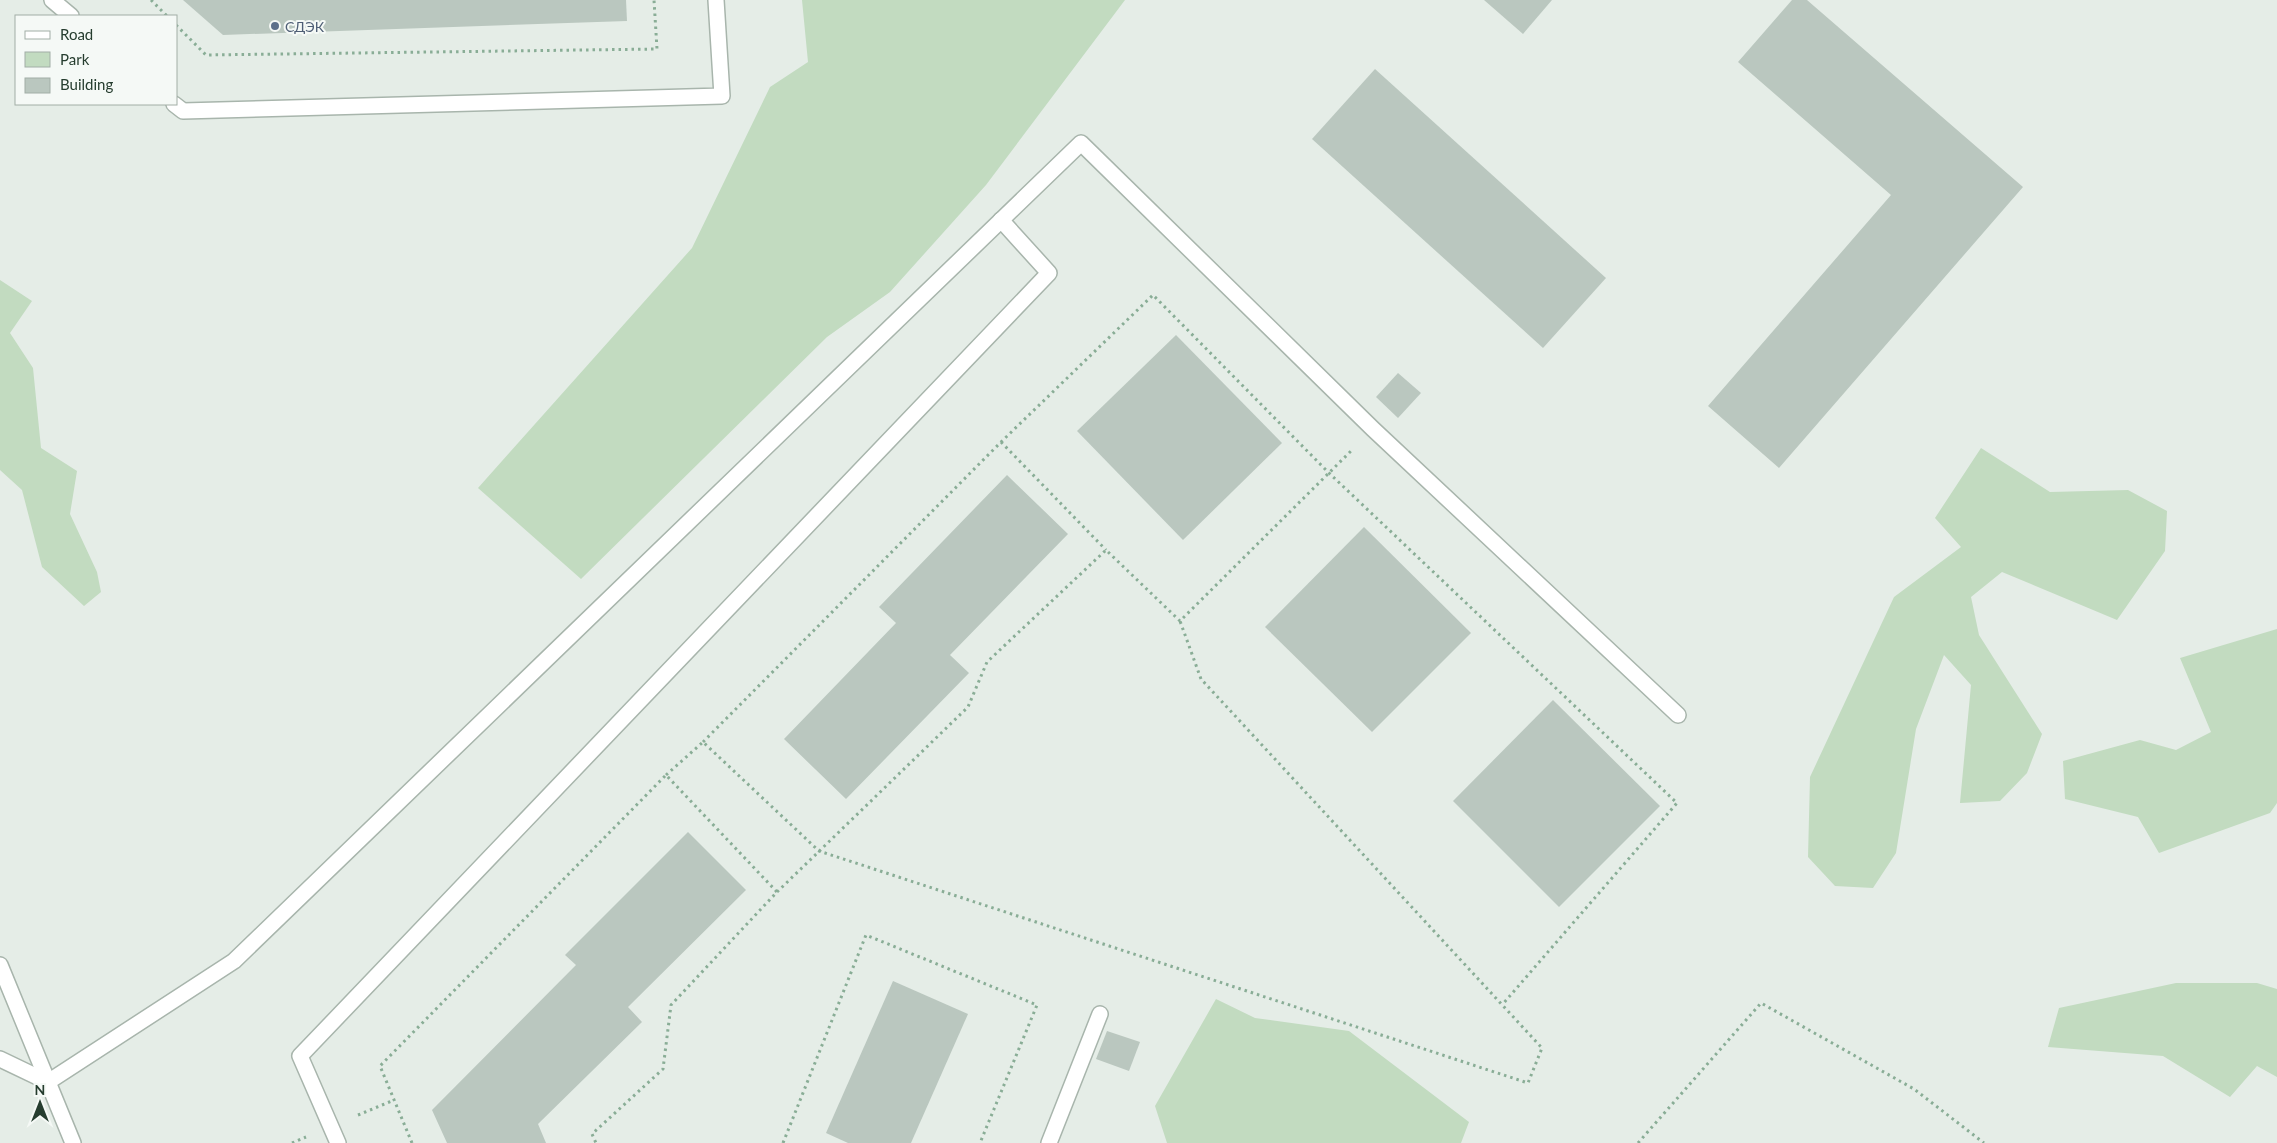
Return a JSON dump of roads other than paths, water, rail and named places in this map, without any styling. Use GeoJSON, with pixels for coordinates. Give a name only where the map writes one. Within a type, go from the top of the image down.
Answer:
{"type":"FeatureCollection","features":[{"type":"Feature","properties":{"kind":"street"},"geometry":{"type":"LineString","coordinates":[[52,0],[70,15]]}},
{"type":"Feature","properties":{"kind":"street"},"geometry":{"type":"LineString","coordinates":[[175,105],[183,111],[722,96],[716,0]]}},
{"type":"Feature","properties":{"kind":"street"},"geometry":{"type":"LineString","coordinates":[[48,1082],[234,961],[1081,143],[1373,429],[1678,715]]}},
{"type":"Feature","properties":{"kind":"street"},"geometry":{"type":"LineString","coordinates":[[338,1143],[300,1056],[1049,274],[1001,220]]}},
{"type":"Feature","properties":{"kind":"street"},"geometry":{"type":"LineString","coordinates":[[0,965],[73,1143]]}},
{"type":"Feature","properties":{"kind":"street"},"geometry":{"type":"LineString","coordinates":[[1049,1143],[1100,1014]]}},
{"type":"Feature","properties":{"kind":"street"},"geometry":{"type":"LineString","coordinates":[[0,1059],[48,1082]]}},
{"type":"Feature","properties":{"kind":"place","name":"СДЭК"},"geometry":{"type":"Point","coordinates":[275,26]}}]}
